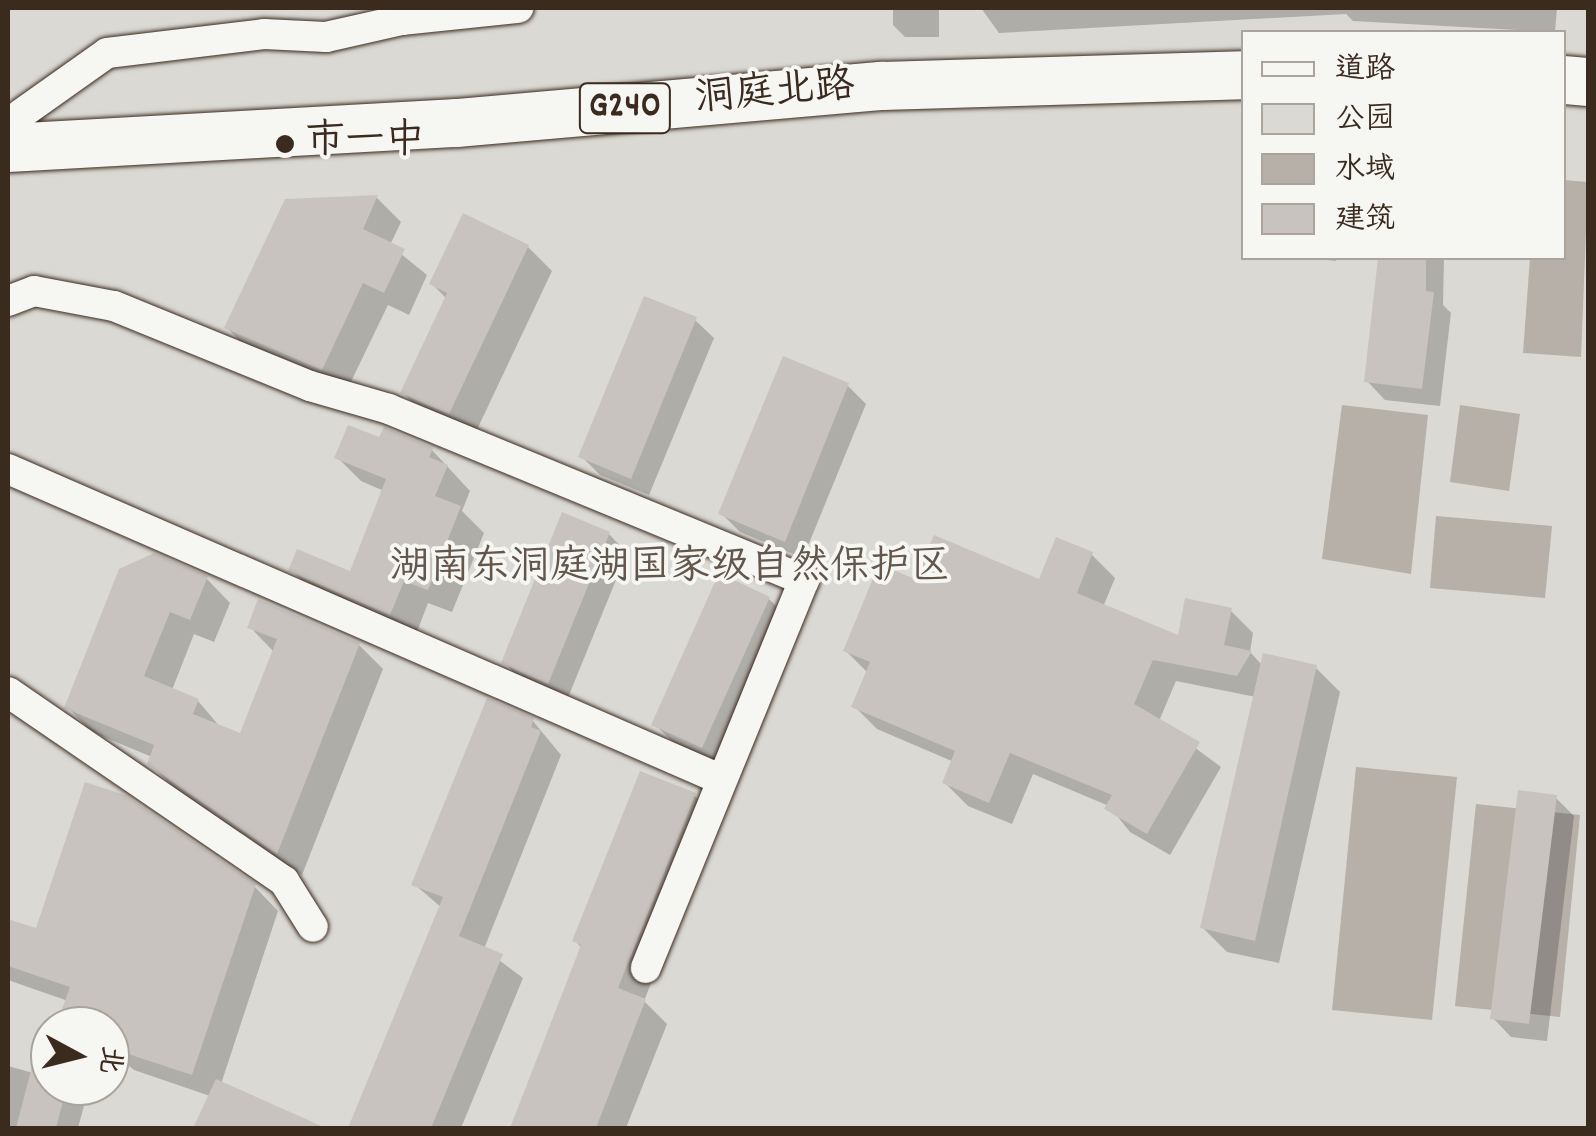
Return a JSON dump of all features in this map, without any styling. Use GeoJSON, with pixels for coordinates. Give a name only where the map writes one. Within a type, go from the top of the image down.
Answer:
{"type":"FeatureCollection","features":[{"type":"Feature","properties":{"kind":"main road","name":"洞庭北路"},"geometry":{"type":"LineString","coordinates":[[12,126],[412,110],[922,66],[1241,57]]}},
{"type":"Feature","properties":{"kind":"main road","name":"洞庭北路"},"geometry":{"type":"LineString","coordinates":[[12,126],[457,123],[881,86],[1241,74]]}},
{"type":"Feature","properties":{"kind":"street"},"geometry":{"type":"LineString","coordinates":[[12,126],[106,53],[264,34],[326,37],[412,14],[518,8]]}},
{"type":"Feature","properties":{"kind":"street"},"geometry":{"type":"LineString","coordinates":[[8,300],[34,291],[114,306],[310,386],[389,409],[804,580],[718,778],[646,968]]}},
{"type":"Feature","properties":{"kind":"street"},"geometry":{"type":"LineString","coordinates":[[8,469],[718,778]]}},
{"type":"Feature","properties":{"kind":"street"},"geometry":{"type":"LineString","coordinates":[[8,692],[284,881],[313,927]]}},
{"type":"Feature","properties":{"kind":"green space","name":"湖南东洞庭湖国家级自然保护区"},"geometry":{"type":"Polygon","coordinates":[[[8,8],[1588,8],[1588,1128],[8,1128],[8,8]]]}},
{"type":"Feature","properties":{"kind":"water"},"geometry":{"type":"Polygon","coordinates":[[[1566,180],[1588,182],[1581,357],[1523,353],[1530,260],[1566,260],[1566,180]]]}},
{"type":"Feature","properties":{"kind":"water"},"geometry":{"type":"Polygon","coordinates":[[[1342,405],[1428,415],[1411,574],[1322,559],[1342,405]]]}},
{"type":"Feature","properties":{"kind":"water"},"geometry":{"type":"Polygon","coordinates":[[[1460,405],[1520,414],[1509,491],[1450,482],[1460,405]]]}},
{"type":"Feature","properties":{"kind":"water"},"geometry":{"type":"Polygon","coordinates":[[[1436,516],[1552,526],[1545,598],[1430,588],[1436,516]]]}},
{"type":"Feature","properties":{"kind":"water"},"geometry":{"type":"Polygon","coordinates":[[[1356,767],[1457,777],[1432,1020],[1332,1010],[1356,767]]]}},
{"type":"Feature","properties":{"kind":"water"},"geometry":{"type":"Polygon","coordinates":[[[1476,804],[1580,815],[1560,1017],[1455,1006],[1476,804]]]}},
{"type":"Feature","properties":{"kind":"building"},"geometry":{"type":"Polygon","coordinates":[[[378,195],[363,229],[405,249],[384,293],[363,283],[322,370],[224,328],[285,199],[378,195]]]}},
{"type":"Feature","properties":{"kind":"building"},"geometry":{"type":"Polygon","coordinates":[[[463,213],[529,245],[449,414],[400,393],[447,293],[429,284],[463,213]]]}},
{"type":"Feature","properties":{"kind":"building"},"geometry":{"type":"Polygon","coordinates":[[[1378,260],[1426,260],[1426,291],[1434,292],[1422,389],[1364,382],[1378,260]]]}},
{"type":"Feature","properties":{"kind":"building"},"geometry":{"type":"Polygon","coordinates":[[[644,296],[697,317],[631,479],[578,457],[644,296]]]}},
{"type":"Feature","properties":{"kind":"building"},"geometry":{"type":"Polygon","coordinates":[[[783,356],[849,383],[785,542],[718,514],[783,356]]]}},
{"type":"Feature","properties":{"kind":"building"},"geometry":{"type":"Polygon","coordinates":[[[348,425],[379,437],[384,427],[433,448],[429,457],[448,465],[435,496],[461,506],[428,590],[404,581],[390,615],[288,571],[297,549],[350,571],[386,479],[334,458],[348,425]]]}},
{"type":"Feature","properties":{"kind":"building"},"geometry":{"type":"Polygon","coordinates":[[[562,512],[610,532],[548,684],[501,663],[562,512]]]}},
{"type":"Feature","properties":{"kind":"building"},"geometry":{"type":"Polygon","coordinates":[[[934,535],[1039,579],[1056,537],[1093,552],[1077,593],[1178,635],[1185,598],[1232,608],[1224,645],[1252,651],[1237,676],[1153,660],[1134,704],[1200,742],[1147,834],[1104,809],[1112,795],[1010,753],[989,803],[942,783],[955,751],[851,707],[870,662],[843,651],[879,564],[915,579],[934,535]]]}},
{"type":"Feature","properties":{"kind":"building"},"geometry":{"type":"Polygon","coordinates":[[[154,553],[208,576],[190,620],[170,612],[144,676],[199,699],[193,714],[240,733],[277,639],[247,628],[258,599],[360,643],[277,854],[147,764],[154,745],[64,708],[119,569],[154,553]]]}},
{"type":"Feature","properties":{"kind":"building"},"geometry":{"type":"Polygon","coordinates":[[[719,573],[770,597],[702,748],[651,725],[719,573]]]}},
{"type":"Feature","properties":{"kind":"building"},"geometry":{"type":"Polygon","coordinates":[[[1263,653],[1317,665],[1255,941],[1200,928],[1263,653]]]}},
{"type":"Feature","properties":{"kind":"building"},"geometry":{"type":"Polygon","coordinates":[[[487,698],[534,718],[531,727],[541,731],[459,936],[503,954],[431,1128],[348,1128],[443,897],[411,885],[487,698]]]}},
{"type":"Feature","properties":{"kind":"building"},"geometry":{"type":"Polygon","coordinates":[[[640,771],[696,793],[618,988],[646,999],[596,1128],[510,1128],[581,945],[572,941],[640,771]]]}},
{"type":"Feature","properties":{"kind":"building"},"geometry":{"type":"Polygon","coordinates":[[[85,782],[125,795],[256,884],[192,1075],[130,1055],[130,1006],[63,1006],[70,987],[8,966],[8,919],[36,928],[85,782]]]}},
{"type":"Feature","properties":{"kind":"building"},"geometry":{"type":"Polygon","coordinates":[[[1518,790],[1557,795],[1529,1024],[1490,1019],[1518,790]]]}},
{"type":"Feature","properties":{"kind":"building"},"geometry":{"type":"Polygon","coordinates":[[[30,1074],[30,1106],[62,1106],[56,1128],[16,1128],[30,1074]]]}},
{"type":"Feature","properties":{"kind":"building"},"geometry":{"type":"Polygon","coordinates":[[[216,1079],[326,1128],[193,1128],[216,1079]]]}},
{"type":"Feature","properties":{"kind":"place","name":"市一中"},"geometry":{"type":"Point","coordinates":[285,144]}}]}
